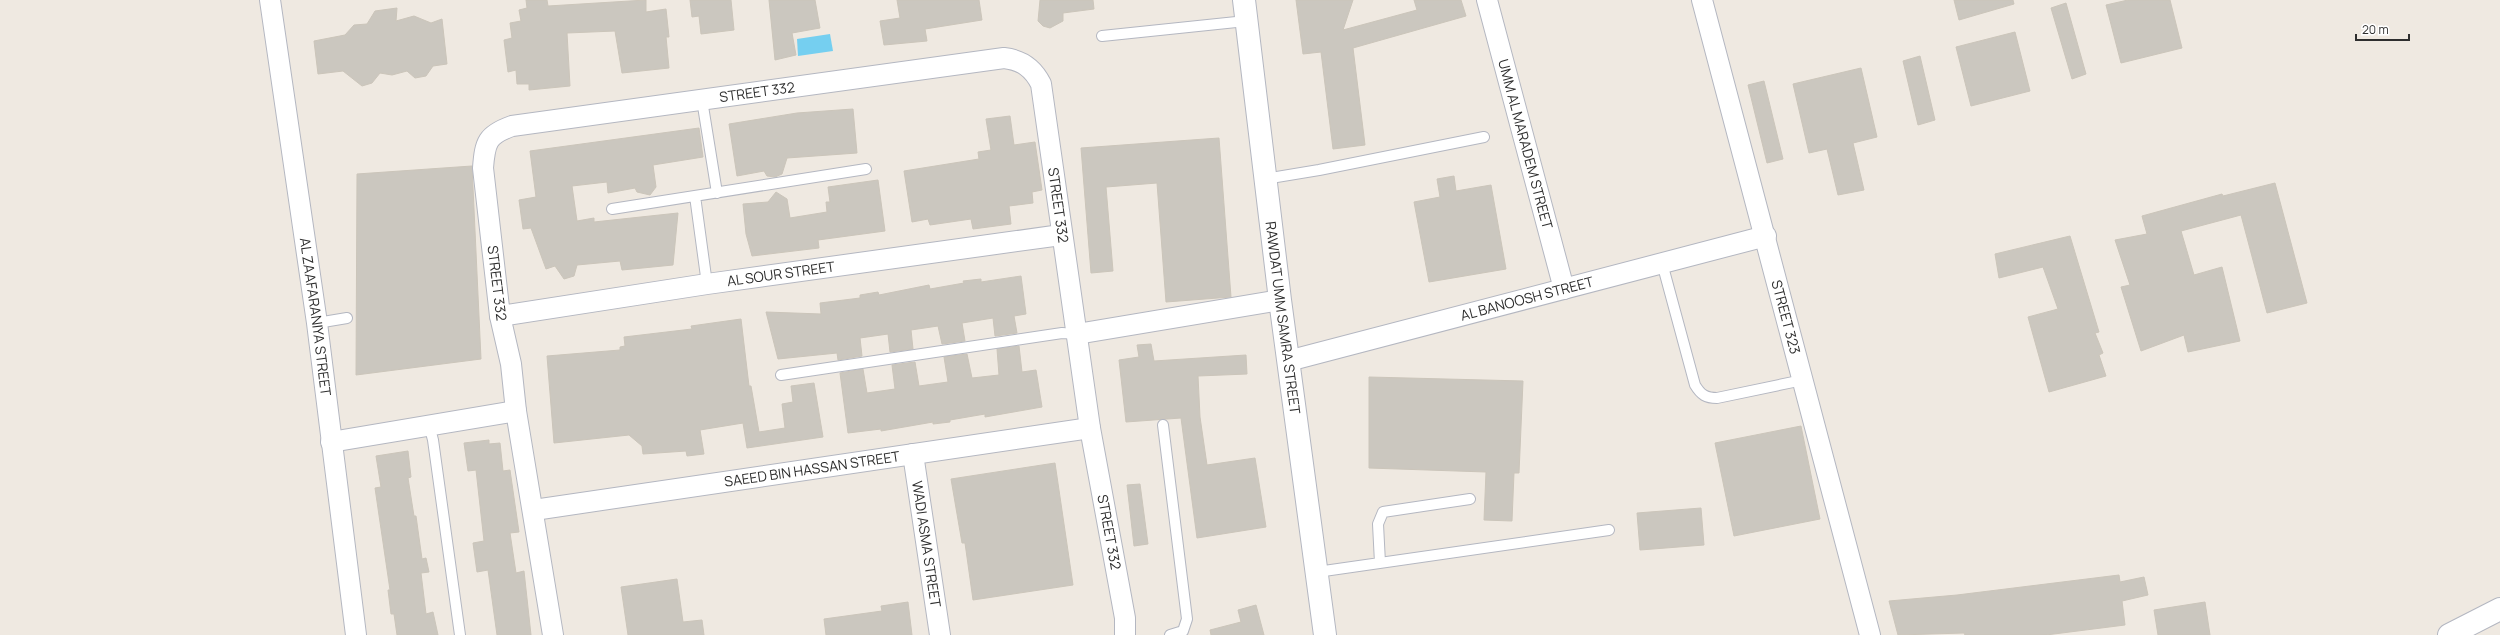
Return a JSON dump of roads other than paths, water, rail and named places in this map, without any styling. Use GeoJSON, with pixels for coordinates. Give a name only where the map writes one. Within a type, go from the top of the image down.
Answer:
{"type":"FeatureCollection","features":[{"type":"Feature","properties":{"kind":"street","name":"AL ZAAFARANIYA STREET"},"geometry":{"type":"LineString","coordinates":[[270,0],[317,323],[356,635]]}},
{"type":"Feature","properties":{"kind":"street","name":"UMM AL MARADEM STREET"},"geometry":{"type":"LineString","coordinates":[[1487,0],[1564,289]]}},
{"type":"Feature","properties":{"kind":"street","name":"STREET 323"},"geometry":{"type":"LineString","coordinates":[[1702,0],[1766,236],[1870,635]]}},
{"type":"Feature","properties":{"kind":"street","name":"RAWDAT UMM SAMRA STREET"},"geometry":{"type":"LineString","coordinates":[[1245,10],[1280,300],[1325,635]]}},
{"type":"Feature","properties":{"kind":"street","name":"STREET 332"},"geometry":{"type":"LineString","coordinates":[[553,635],[534,510],[516,411],[511,364],[500,316],[483,168],[485,146],[495,132],[512,126],[997,59],[1016,59],[1029,66],[1041,84],[1061,235],[1090,428],[1125,618],[1125,635]]}},
{"type":"Feature","properties":{"kind":"street","name":"AL SOUR STREET"},"geometry":{"type":"LineString","coordinates":[[500,316],[707,284],[1061,235]]}},
{"type":"Feature","properties":{"kind":"street","name":"AL BANOOSH STREET"},"geometry":{"type":"LineString","coordinates":[[1288,361],[1766,236]]}},
{"type":"Feature","properties":{"kind":"street"},"geometry":{"type":"LineString","coordinates":[[1077,334],[1280,300]]}},
{"type":"Feature","properties":{"kind":"street"},"geometry":{"type":"LineString","coordinates":[[331,442],[429,424],[516,411]]}},
{"type":"Feature","properties":{"kind":"street","name":"SAEED BIN HASSAN STREET"},"geometry":{"type":"LineString","coordinates":[[534,510],[1090,428]]}},
{"type":"Feature","properties":{"kind":"street","name":"WADI ASMA STREET"},"geometry":{"type":"LineString","coordinates":[[913,454],[940,635]]}},
{"type":"Feature","properties":{"kind":"street"},"geometry":{"type":"LineString","coordinates":[[2449,635],[2500,610]]}},
{"type":"Feature","properties":{"kind":"lane"},"geometry":{"type":"LineString","coordinates":[[1102,36],[1245,10]]}},
{"type":"Feature","properties":{"kind":"lane"},"geometry":{"type":"LineString","coordinates":[[702,100],[717,193]]}},
{"type":"Feature","properties":{"kind":"lane"},"geometry":{"type":"LineString","coordinates":[[1265,179],[1319,170],[1484,137]]}},
{"type":"Feature","properties":{"kind":"lane"},"geometry":{"type":"LineString","coordinates":[[612,209],[866,169]]}},
{"type":"Feature","properties":{"kind":"lane"},"geometry":{"type":"LineString","coordinates":[[695,196],[707,284]]}},
{"type":"Feature","properties":{"kind":"lane"},"geometry":{"type":"LineString","coordinates":[[1662,263],[1695,385],[1700,393],[1708,398],[1717,398],[1803,380]]}},
{"type":"Feature","properties":{"kind":"lane"},"geometry":{"type":"LineString","coordinates":[[317,323],[347,318]]}},
{"type":"Feature","properties":{"kind":"lane"},"geometry":{"type":"LineString","coordinates":[[781,375],[1062,333],[1077,334]]}},
{"type":"Feature","properties":{"kind":"lane"},"geometry":{"type":"LineString","coordinates":[[429,424],[433,440],[460,635]]}},
{"type":"Feature","properties":{"kind":"lane"},"geometry":{"type":"LineString","coordinates":[[1163,426],[1187,619],[1182,631],[1170,635]]}},
{"type":"Feature","properties":{"kind":"lane"},"geometry":{"type":"LineString","coordinates":[[1380,563],[1378,524],[1383,512],[1470,499]]}},
{"type":"Feature","properties":{"kind":"lane"},"geometry":{"type":"LineString","coordinates":[[1317,572],[1609,530]]}},
{"type":"Feature","properties":{"kind":"water"},"geometry":{"type":"Polygon","coordinates":[[[830,34],[833,51],[798,56],[797,39],[830,34]]]}}]}
